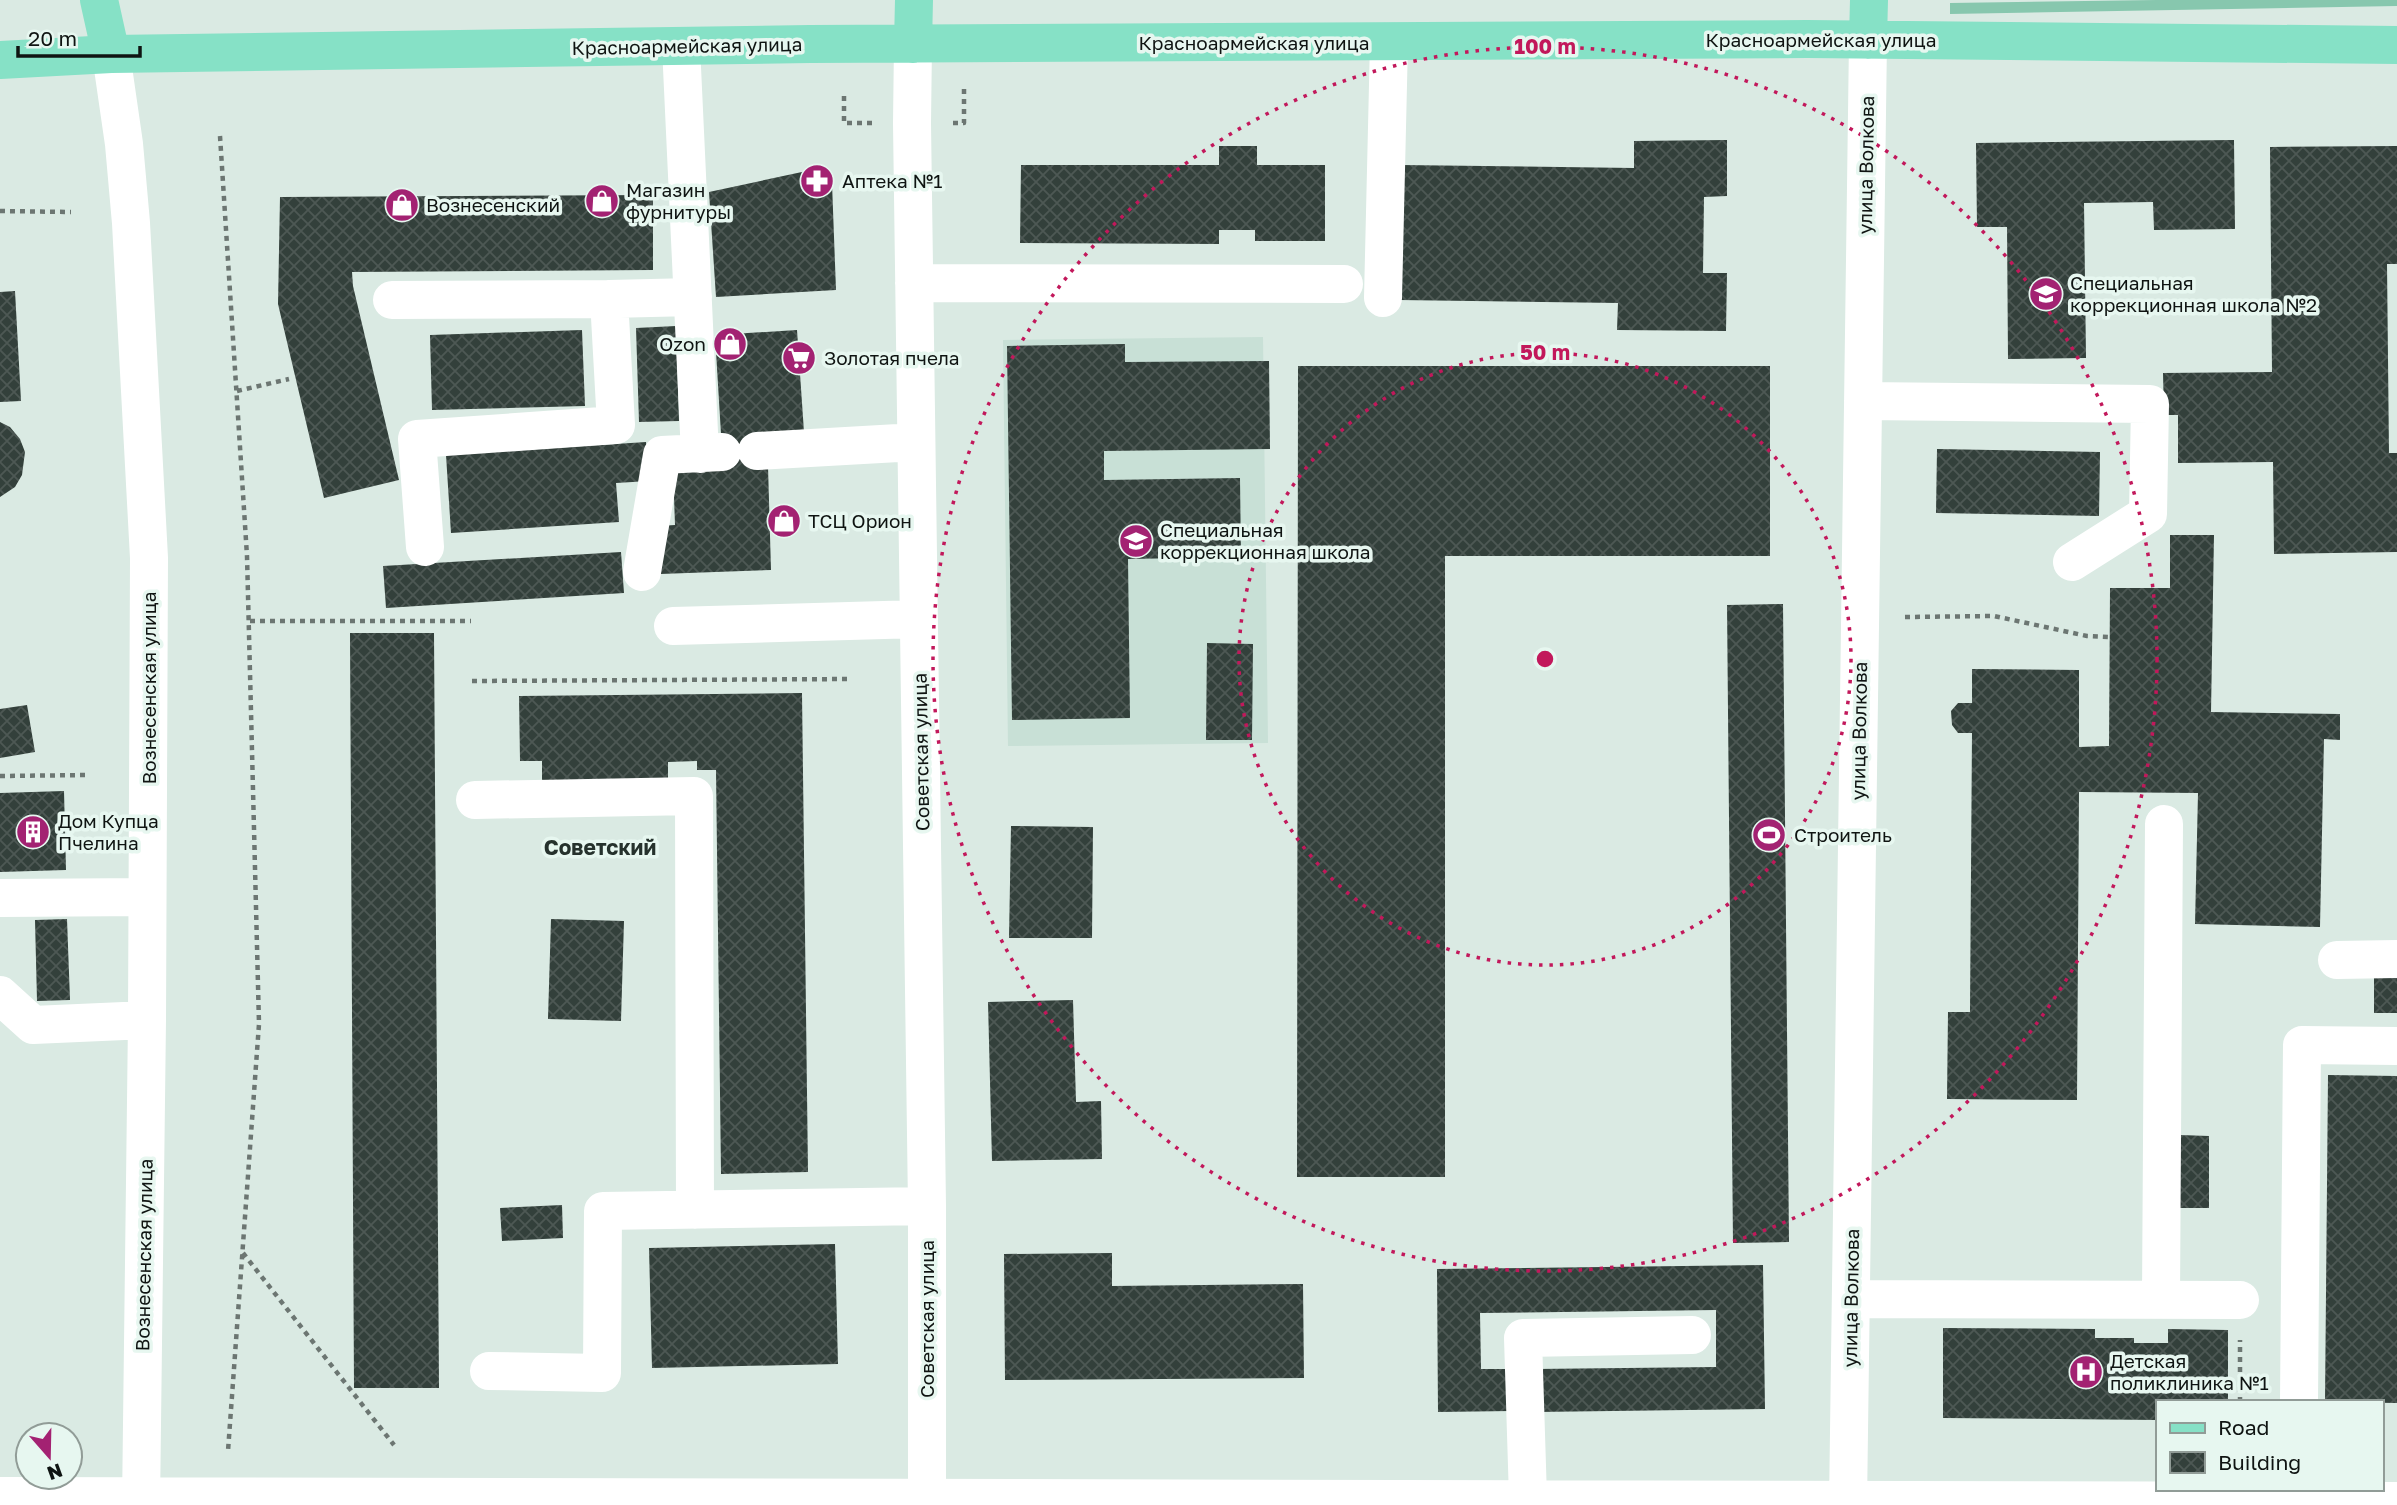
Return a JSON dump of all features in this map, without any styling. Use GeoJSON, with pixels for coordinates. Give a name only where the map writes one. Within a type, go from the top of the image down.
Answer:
{"type":"FeatureCollection","features":[{"type":"Feature","properties":{"kind":"main road","name":"Вознесенская улица"},"geometry":{"type":"LineString","coordinates":[[99,0],[111,54]]}},
{"type":"Feature","properties":{"kind":"main road","name":"Советская улица"},"geometry":{"type":"LineString","coordinates":[[913,44],[914,0]]}},
{"type":"Feature","properties":{"kind":"main road","name":"улица Волкова"},"geometry":{"type":"LineString","coordinates":[[1868,40],[1869,0]]}},
{"type":"Feature","properties":{"kind":"main road","name":"Красноармейская улица"},"geometry":{"type":"LineString","coordinates":[[0,60],[111,54],[913,44],[1868,40],[2397,45]]}},
{"type":"Feature","properties":{"kind":"street","name":"улица Волкова"},"geometry":{"type":"LineString","coordinates":[[1848,1502],[1868,40]]}},
{"type":"Feature","properties":{"kind":"street"},"geometry":{"type":"LineString","coordinates":[[1382,298],[1389,42]]}},
{"type":"Feature","properties":{"kind":"street","name":"Советская улица"},"geometry":{"type":"LineString","coordinates":[[913,44],[927,1206],[927,1501]]}},
{"type":"Feature","properties":{"kind":"street"},"geometry":{"type":"LineString","coordinates":[[681,46],[693,297],[726,452]]}},
{"type":"Feature","properties":{"kind":"street","name":"Вознесенская улица"},"geometry":{"type":"LineString","coordinates":[[111,54],[124,144],[131,223],[149,558],[141,1501]]}},
{"type":"Feature","properties":{"kind":"street"},"geometry":{"type":"LineString","coordinates":[[914,283],[1344,284]]}},
{"type":"Feature","properties":{"kind":"street"},"geometry":{"type":"LineString","coordinates":[[392,300],[693,297]]}},
{"type":"Feature","properties":{"kind":"street"},"geometry":{"type":"LineString","coordinates":[[425,547],[417,439],[616,425],[609,299]]}},
{"type":"Feature","properties":{"kind":"street"},"geometry":{"type":"LineString","coordinates":[[1863,401],[2150,404],[2148,514],[2072,562]]}},
{"type":"Feature","properties":{"kind":"street"},"geometry":{"type":"LineString","coordinates":[[642,572],[662,455],[916,442]]}},
{"type":"Feature","properties":{"kind":"street"},"geometry":{"type":"LineString","coordinates":[[673,626],[919,619]]}},
{"type":"Feature","properties":{"kind":"street"},"geometry":{"type":"LineString","coordinates":[[475,800],[694,796],[695,1210]]}},
{"type":"Feature","properties":{"kind":"street"},"geometry":{"type":"LineString","coordinates":[[2161,1299],[2164,824]]}},
{"type":"Feature","properties":{"kind":"street"},"geometry":{"type":"LineString","coordinates":[[0,898],[147,897]]}},
{"type":"Feature","properties":{"kind":"street"},"geometry":{"type":"LineString","coordinates":[[2337,960],[2397,959]]}},
{"type":"Feature","properties":{"kind":"street"},"geometry":{"type":"LineString","coordinates":[[0,995],[33,1025],[147,1020]]}},
{"type":"Feature","properties":{"kind":"street"},"geometry":{"type":"LineString","coordinates":[[2299,1400],[2302,1045],[2397,1046]]}},
{"type":"Feature","properties":{"kind":"street"},"geometry":{"type":"LineString","coordinates":[[489,1371],[602,1374],[603,1211],[927,1206]]}},
{"type":"Feature","properties":{"kind":"street"},"geometry":{"type":"LineString","coordinates":[[1851,1299],[2240,1300]]}},
{"type":"Feature","properties":{"kind":"street"},"geometry":{"type":"LineString","coordinates":[[1528,1498],[1523,1338],[1692,1335]]}},
{"type":"Feature","properties":{"kind":"street"},"geometry":{"type":"LineString","coordinates":[[0,1496],[141,1501],[1528,1498],[1848,1502],[2298,1498],[2397,1500]]}},
{"type":"Feature","properties":{"kind":"path"},"geometry":{"type":"LineString","coordinates":[[964,89],[964,123]]}},
{"type":"Feature","properties":{"kind":"path"},"geometry":{"type":"LineString","coordinates":[[844,96],[844,123],[873,123]]}},
{"type":"Feature","properties":{"kind":"path"},"geometry":{"type":"LineString","coordinates":[[220,136],[250,621],[259,1024],[228,1451]]}},
{"type":"Feature","properties":{"kind":"path"},"geometry":{"type":"LineString","coordinates":[[0,211],[71,212]]}},
{"type":"Feature","properties":{"kind":"path"},"geometry":{"type":"LineString","coordinates":[[237,391],[289,379]]}},
{"type":"Feature","properties":{"kind":"path"},"geometry":{"type":"LineString","coordinates":[[1905,617],[1994,616],[2087,636],[2110,637]]}},
{"type":"Feature","properties":{"kind":"path"},"geometry":{"type":"LineString","coordinates":[[250,621],[471,621]]}},
{"type":"Feature","properties":{"kind":"path"},"geometry":{"type":"LineString","coordinates":[[472,681],[851,679]]}},
{"type":"Feature","properties":{"kind":"path"},"geometry":{"type":"LineString","coordinates":[[0,776],[89,775]]}},
{"type":"Feature","properties":{"kind":"path"},"geometry":{"type":"LineString","coordinates":[[242,1252],[394,1445]]}},
{"type":"Feature","properties":{"kind":"shaded area","name":"Специальная коррекционная школа"},"geometry":{"type":"Polygon","coordinates":[[[1263,337],[1268,743],[1008,746],[1003,340],[1263,337]]]}},
{"type":"Feature","properties":{"kind":"green space"},"geometry":{"type":"Polygon","coordinates":[[[2397,0],[2397,6],[1950,14],[1950,3],[2397,0]]]}},
{"type":"Feature","properties":{"kind":"building"},"geometry":{"type":"Polygon","coordinates":[[[1727,140],[1727,196],[1704,197],[1703,273],[1727,273],[1726,331],[1617,330],[1618,303],[1399,300],[1401,165],[1634,168],[1634,141],[1727,140]]]}},
{"type":"Feature","properties":{"kind":"building","name":"Специальная коррекционная школа №2"},"geometry":{"type":"Polygon","coordinates":[[[2234,140],[2235,229],[2154,230],[2153,202],[2084,203],[2086,358],[2008,359],[2007,227],[1977,227],[1976,143],[2234,140]]]}},
{"type":"Feature","properties":{"kind":"building"},"geometry":{"type":"Polygon","coordinates":[[[1219,146],[1257,146],[1257,165],[1325,165],[1325,241],[1255,241],[1255,230],[1219,230],[1219,244],[1020,243],[1021,165],[1219,165],[1219,146]]]}},
{"type":"Feature","properties":{"kind":"building"},"geometry":{"type":"Polygon","coordinates":[[[2397,146],[2397,264],[2387,264],[2389,453],[2397,453],[2397,552],[2274,554],[2273,462],[2178,463],[2178,415],[2164,415],[2163,373],[2272,372],[2270,147],[2397,146]]]}},
{"type":"Feature","properties":{"kind":"building"},"geometry":{"type":"Polygon","coordinates":[[[816,169],[832,183],[836,290],[716,297],[709,192],[816,169]]]}},
{"type":"Feature","properties":{"kind":"building"},"geometry":{"type":"Polygon","coordinates":[[[653,195],[653,270],[352,272],[353,286],[399,480],[324,498],[278,304],[280,197],[653,195]]]}},
{"type":"Feature","properties":{"kind":"building"},"geometry":{"type":"Polygon","coordinates":[[[15,291],[21,401],[0,402],[0,292],[15,291]]]}},
{"type":"Feature","properties":{"kind":"building"},"geometry":{"type":"Polygon","coordinates":[[[676,326],[679,421],[639,422],[636,328],[676,326]]]}},
{"type":"Feature","properties":{"kind":"building"},"geometry":{"type":"Polygon","coordinates":[[[582,330],[585,406],[432,410],[430,335],[582,330]]]}},
{"type":"Feature","properties":{"kind":"building"},"geometry":{"type":"Polygon","coordinates":[[[797,330],[804,432],[768,466],[771,570],[660,574],[658,526],[675,525],[673,469],[723,467],[715,335],[797,330]]]}},
{"type":"Feature","properties":{"kind":"building","name":"Специальная коррекционная школа"},"geometry":{"type":"Polygon","coordinates":[[[1125,344],[1125,362],[1269,361],[1270,449],[1104,451],[1104,480],[1240,478],[1241,557],[1128,559],[1130,718],[1012,720],[1007,346],[1125,344]]]}},
{"type":"Feature","properties":{"kind":"building"},"geometry":{"type":"Polygon","coordinates":[[[1298,366],[1770,366],[1770,556],[1445,556],[1445,1177],[1297,1177],[1298,366]]]}},
{"type":"Feature","properties":{"kind":"building"},"geometry":{"type":"Polygon","coordinates":[[[0,422],[10,427],[20,439],[25,452],[22,475],[15,487],[0,497],[0,422]]]}},
{"type":"Feature","properties":{"kind":"building"},"geometry":{"type":"Polygon","coordinates":[[[646,442],[649,481],[616,483],[619,522],[451,533],[446,455],[646,442]]]}},
{"type":"Feature","properties":{"kind":"building"},"geometry":{"type":"Polygon","coordinates":[[[1937,449],[2100,452],[2099,516],[1936,513],[1937,449]]]}},
{"type":"Feature","properties":{"kind":"building"},"geometry":{"type":"Polygon","coordinates":[[[2170,535],[2214,535],[2211,712],[2340,714],[2340,740],[2324,739],[2320,927],[2195,924],[2198,793],[2079,792],[2077,1100],[1947,1099],[1948,1012],[1970,1012],[1972,733],[1958,733],[1952,725],[1951,711],[1958,703],[1972,703],[1972,669],[2079,670],[2079,747],[2109,746],[2110,588],[2170,588],[2170,535]]]}},
{"type":"Feature","properties":{"kind":"building"},"geometry":{"type":"Polygon","coordinates":[[[621,552],[624,593],[386,608],[383,566],[621,552]]]}},
{"type":"Feature","properties":{"kind":"building","name":"Строитель"},"geometry":{"type":"Polygon","coordinates":[[[1783,604],[1789,1242],[1733,1243],[1727,605],[1783,604]]]}},
{"type":"Feature","properties":{"kind":"building"},"geometry":{"type":"Polygon","coordinates":[[[350,633],[434,633],[439,1388],[354,1388],[350,633]]]}},
{"type":"Feature","properties":{"kind":"building"},"geometry":{"type":"Polygon","coordinates":[[[1207,643],[1253,644],[1252,740],[1206,740],[1207,643]]]}},
{"type":"Feature","properties":{"kind":"building"},"geometry":{"type":"Polygon","coordinates":[[[802,693],[808,1172],[721,1174],[716,770],[697,770],[697,761],[668,762],[668,780],[542,781],[542,761],[520,761],[519,696],[802,693]]]}},
{"type":"Feature","properties":{"kind":"building"},"geometry":{"type":"Polygon","coordinates":[[[27,705],[35,752],[0,758],[0,709],[27,705]]]}},
{"type":"Feature","properties":{"kind":"building","name":"Дом Купца Пчелина"},"geometry":{"type":"Polygon","coordinates":[[[64,791],[66,870],[0,872],[0,793],[64,791]]]}},
{"type":"Feature","properties":{"kind":"building"},"geometry":{"type":"Polygon","coordinates":[[[1011,826],[1093,827],[1092,938],[1009,938],[1011,826]]]}},
{"type":"Feature","properties":{"kind":"building"},"geometry":{"type":"Polygon","coordinates":[[[67,919],[70,1000],[37,1001],[35,920],[67,919]]]}},
{"type":"Feature","properties":{"kind":"building"},"geometry":{"type":"Polygon","coordinates":[[[551,919],[624,921],[621,1021],[548,1019],[551,919]]]}},
{"type":"Feature","properties":{"kind":"building"},"geometry":{"type":"Polygon","coordinates":[[[2374,974],[2397,974],[2397,1013],[2374,1013],[2374,974]]]}},
{"type":"Feature","properties":{"kind":"building"},"geometry":{"type":"Polygon","coordinates":[[[1073,1000],[1076,1102],[1101,1101],[1102,1159],[992,1161],[988,1002],[1073,1000]]]}},
{"type":"Feature","properties":{"kind":"building"},"geometry":{"type":"Polygon","coordinates":[[[2328,1075],[2397,1076],[2397,1403],[2383,1403],[2383,1400],[2325,1400],[2328,1075]]]}},
{"type":"Feature","properties":{"kind":"building"},"geometry":{"type":"Polygon","coordinates":[[[2180,1135],[2209,1136],[2209,1208],[2178,1208],[2180,1135]]]}},
{"type":"Feature","properties":{"kind":"building"},"geometry":{"type":"Polygon","coordinates":[[[562,1205],[563,1238],[502,1241],[500,1208],[562,1205]]]}},
{"type":"Feature","properties":{"kind":"building"},"geometry":{"type":"Polygon","coordinates":[[[835,1244],[838,1364],[652,1368],[649,1248],[835,1244]]]}},
{"type":"Feature","properties":{"kind":"building"},"geometry":{"type":"Polygon","coordinates":[[[1112,1253],[1112,1286],[1303,1284],[1304,1378],[1005,1380],[1004,1254],[1112,1253]]]}},
{"type":"Feature","properties":{"kind":"building"},"geometry":{"type":"Polygon","coordinates":[[[1763,1265],[1765,1409],[1536,1412],[1535,1369],[1716,1367],[1716,1310],[1480,1313],[1481,1369],[1510,1369],[1511,1411],[1438,1412],[1437,1269],[1763,1265]]]}},
{"type":"Feature","properties":{"kind":"building","name":"Детская поликлиника №1"},"geometry":{"type":"Polygon","coordinates":[[[1943,1328],[2095,1329],[2095,1338],[2134,1338],[2134,1343],[2168,1343],[2168,1329],[2228,1330],[2228,1400],[2156,1400],[2156,1420],[1943,1418],[1943,1328]]]}},
{"type":"Feature","properties":{"kind":"place","name":"Аптека №1"},"geometry":{"type":"Point","coordinates":[817,181]}},
{"type":"Feature","properties":{"kind":"place","name":"Магазин фурнитуры"},"geometry":{"type":"Point","coordinates":[602,201]}},
{"type":"Feature","properties":{"kind":"place","name":"Вознесенский"},"geometry":{"type":"Point","coordinates":[402,205]}},
{"type":"Feature","properties":{"kind":"place","name":"Специальная коррекционная школа №2"},"geometry":{"type":"Point","coordinates":[2046,294]}},
{"type":"Feature","properties":{"kind":"place","name":"Ozon"},"geometry":{"type":"Point","coordinates":[730,344]}},
{"type":"Feature","properties":{"kind":"place","name":"Золотая пчела"},"geometry":{"type":"Point","coordinates":[799,358]}},
{"type":"Feature","properties":{"kind":"place","name":"ТСЦ Орион"},"geometry":{"type":"Point","coordinates":[784,521]}},
{"type":"Feature","properties":{"kind":"place","name":"Специальная коррекционная школа"},"geometry":{"type":"Point","coordinates":[1136,541]}},
{"type":"Feature","properties":{"kind":"place","name":"Дом Купца Пчелина"},"geometry":{"type":"Point","coordinates":[33,832]}},
{"type":"Feature","properties":{"kind":"place","name":"Строитель"},"geometry":{"type":"Point","coordinates":[1769,835]}},
{"type":"Feature","properties":{"kind":"place","name":"Детская поликлиника №1"},"geometry":{"type":"Point","coordinates":[2086,1372]}},
{"type":"Feature","properties":{"kind":"district","name":"Советский"},"geometry":{"type":"Point","coordinates":[600,848]}}]}
